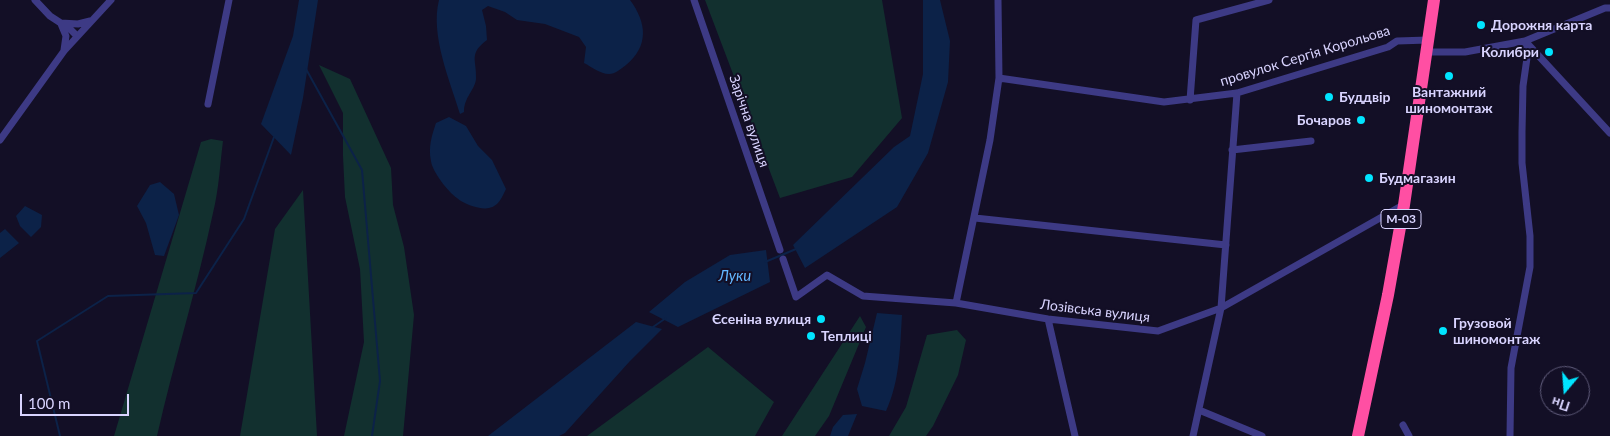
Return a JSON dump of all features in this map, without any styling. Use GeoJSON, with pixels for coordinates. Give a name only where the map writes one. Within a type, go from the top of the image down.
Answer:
{"type":"FeatureCollection","features":[{"type":"Feature","properties":{"kind":"highway","name":"М-03"},"geometry":{"type":"LineString","coordinates":[[1358,436],[1388,295],[1404,205],[1434,0]]}},
{"type":"Feature","properties":{"kind":"street"},"geometry":{"type":"LineString","coordinates":[[35,0],[50,16],[77,36]]}},
{"type":"Feature","properties":{"kind":"street"},"geometry":{"type":"LineString","coordinates":[[0,140],[64,51],[112,0]]}},
{"type":"Feature","properties":{"kind":"street"},"geometry":{"type":"LineString","coordinates":[[208,104],[229,0]]}},
{"type":"Feature","properties":{"kind":"street","name":"Зарічна вулиця"},"geometry":{"type":"LineString","coordinates":[[694,0],[780,250]]}},
{"type":"Feature","properties":{"kind":"street"},"geometry":{"type":"LineString","coordinates":[[956,304],[990,140],[999,78],[998,0]]}},
{"type":"Feature","properties":{"kind":"street"},"geometry":{"type":"LineString","coordinates":[[1190,100],[1196,20],[1269,0]]}},
{"type":"Feature","properties":{"kind":"street","name":"провулок Сергія Корольова"},"geometry":{"type":"LineString","coordinates":[[999,78],[1164,102],[1190,100],[1236,92],[1388,47],[1397,41],[1465,52],[1525,41],[1605,8],[1610,8]]}},
{"type":"Feature","properties":{"kind":"street"},"geometry":{"type":"LineString","coordinates":[[61,24],[78,24],[91,21]]}},
{"type":"Feature","properties":{"kind":"street"},"geometry":{"type":"LineString","coordinates":[[61,24],[66,36],[64,51]]}},
{"type":"Feature","properties":{"kind":"street"},"geometry":{"type":"LineString","coordinates":[[1525,41],[1610,133]]}},
{"type":"Feature","properties":{"kind":"street"},"geometry":{"type":"LineString","coordinates":[[1510,436],[1511,368],[1530,267],[1531,251],[1522,163],[1523,86],[1527,58],[1525,41]]}},
{"type":"Feature","properties":{"kind":"street"},"geometry":{"type":"LineString","coordinates":[[1193,436],[1221,308],[1236,92]]}},
{"type":"Feature","properties":{"kind":"street"},"geometry":{"type":"LineString","coordinates":[[1232,150],[1311,141]]}},
{"type":"Feature","properties":{"kind":"street","name":"Лозівська вулиця"},"geometry":{"type":"LineString","coordinates":[[783,259],[796,297],[827,275],[863,296],[956,304],[1048,319],[1158,331],[1221,308],[1404,205]]}},
{"type":"Feature","properties":{"kind":"street"},"geometry":{"type":"LineString","coordinates":[[975,218],[1226,245]]}},
{"type":"Feature","properties":{"kind":"street"},"geometry":{"type":"LineString","coordinates":[[1048,319],[1075,436]]}},
{"type":"Feature","properties":{"kind":"street"},"geometry":{"type":"LineString","coordinates":[[1199,410],[1262,436]]}},
{"type":"Feature","properties":{"kind":"street"},"geometry":{"type":"LineString","coordinates":[[1403,425],[1409,436]]}},
{"type":"Feature","properties":{"kind":"green space"},"geometry":{"type":"Polygon","coordinates":[[[705,0],[882,0],[902,118],[852,177],[780,198],[705,0]]]}},
{"type":"Feature","properties":{"kind":"green space"},"geometry":{"type":"Polygon","coordinates":[[[319,65],[350,79],[391,168],[393,205],[404,247],[414,315],[403,436],[344,436],[364,342],[360,269],[345,197],[343,113],[319,65]]]}},
{"type":"Feature","properties":{"kind":"green space"},"geometry":{"type":"Polygon","coordinates":[[[211,139],[223,141],[215,204],[157,436],[114,436],[201,142],[211,139]]]}},
{"type":"Feature","properties":{"kind":"green space"},"geometry":{"type":"Polygon","coordinates":[[[303,190],[317,436],[240,436],[275,229],[303,190]]]}},
{"type":"Feature","properties":{"kind":"green space"},"geometry":{"type":"Polygon","coordinates":[[[860,316],[866,327],[829,416],[815,436],[782,436],[860,316]]]}},
{"type":"Feature","properties":{"kind":"green space"},"geometry":{"type":"Polygon","coordinates":[[[957,330],[966,340],[958,375],[933,426],[926,436],[889,436],[906,407],[927,335],[957,330]]]}},
{"type":"Feature","properties":{"kind":"green space"},"geometry":{"type":"Polygon","coordinates":[[[708,347],[774,402],[755,436],[587,436],[708,347]]]}},
{"type":"Feature","properties":{"kind":"water"},"geometry":{"type":"Polygon","coordinates":[[[299,0],[318,0],[303,98],[291,155],[261,124],[293,36],[299,0]]]}},
{"type":"Feature","properties":{"kind":"water"},"geometry":{"type":"Polygon","coordinates":[[[439,0],[630,0],[640,17],[643,34],[642,42],[639,50],[626,65],[618,71],[606,74],[584,63],[586,47],[579,37],[545,24],[517,20],[505,12],[488,6],[482,10],[487,40],[475,53],[476,79],[464,107],[464,112],[460,114],[439,43],[437,14],[439,0]]]}},
{"type":"Feature","properties":{"kind":"water"},"geometry":{"type":"Polygon","coordinates":[[[923,0],[940,0],[950,41],[948,82],[928,153],[897,207],[805,268],[793,245],[894,147],[910,136],[923,74],[923,0]]]}},
{"type":"Feature","properties":{"kind":"water"},"geometry":{"type":"Polygon","coordinates":[[[449,117],[466,126],[478,146],[492,160],[506,189],[500,201],[492,207],[477,207],[460,200],[445,186],[434,170],[430,151],[433,132],[436,123],[449,117]]]}},
{"type":"Feature","properties":{"kind":"water"},"geometry":{"type":"Polygon","coordinates":[[[160,182],[174,194],[179,215],[164,256],[155,255],[146,223],[137,206],[150,185],[160,182]]]}},
{"type":"Feature","properties":{"kind":"water"},"geometry":{"type":"Polygon","coordinates":[[[25,206],[42,215],[41,227],[31,237],[20,226],[16,216],[25,206]]]}},
{"type":"Feature","properties":{"kind":"water"},"geometry":{"type":"Polygon","coordinates":[[[5,229],[19,243],[0,258],[0,233],[5,229]]]}},
{"type":"Feature","properties":{"kind":"water","name":"Луки"},"geometry":{"type":"Polygon","coordinates":[[[766,250],[770,282],[678,327],[649,312],[685,282],[730,255],[766,250]]]}},
{"type":"Feature","properties":{"kind":"water"},"geometry":{"type":"Polygon","coordinates":[[[877,313],[902,315],[897,376],[886,411],[862,406],[857,389],[877,313]]]}},
{"type":"Feature","properties":{"kind":"water"},"geometry":{"type":"Polygon","coordinates":[[[636,322],[662,329],[630,361],[565,433],[559,436],[488,436],[636,322]]]}},
{"type":"Feature","properties":{"kind":"water"},"geometry":{"type":"Polygon","coordinates":[[[857,414],[848,436],[830,436],[833,427],[843,415],[857,414]]]}},
{"type":"Feature","properties":{"kind":"waterway"},"geometry":{"type":"LineString","coordinates":[[306,69],[362,170],[380,381],[372,436]]}},
{"type":"Feature","properties":{"kind":"waterway"},"geometry":{"type":"LineString","coordinates":[[60,436],[37,341],[108,296],[196,293],[244,219],[274,137]]}},
{"type":"Feature","properties":{"kind":"waterway"},"geometry":{"type":"LineString","coordinates":[[765,262],[796,249]]}},
{"type":"Feature","properties":{"kind":"waterway"},"geometry":{"type":"LineString","coordinates":[[653,327],[666,318]]}},
{"type":"Feature","properties":{"kind":"place","name":"Дорожня карта"},"geometry":{"type":"Point","coordinates":[1481,25]}},
{"type":"Feature","properties":{"kind":"place","name":"Колибри"},"geometry":{"type":"Point","coordinates":[1549,52]}},
{"type":"Feature","properties":{"kind":"place","name":"Вантажний шиномонтаж"},"geometry":{"type":"Point","coordinates":[1449,76]}},
{"type":"Feature","properties":{"kind":"place","name":"Буддвір"},"geometry":{"type":"Point","coordinates":[1329,97]}},
{"type":"Feature","properties":{"kind":"place","name":"Бочаров"},"geometry":{"type":"Point","coordinates":[1361,120]}},
{"type":"Feature","properties":{"kind":"place","name":"Будмагазин"},"geometry":{"type":"Point","coordinates":[1369,178]}},
{"type":"Feature","properties":{"kind":"place","name":"Єсеніна вулиця"},"geometry":{"type":"Point","coordinates":[821,319]}},
{"type":"Feature","properties":{"kind":"place","name":"Грузовой шиномонтаж"},"geometry":{"type":"Point","coordinates":[1443,331]}},
{"type":"Feature","properties":{"kind":"place","name":"Теплиці"},"geometry":{"type":"Point","coordinates":[811,336]}}]}
